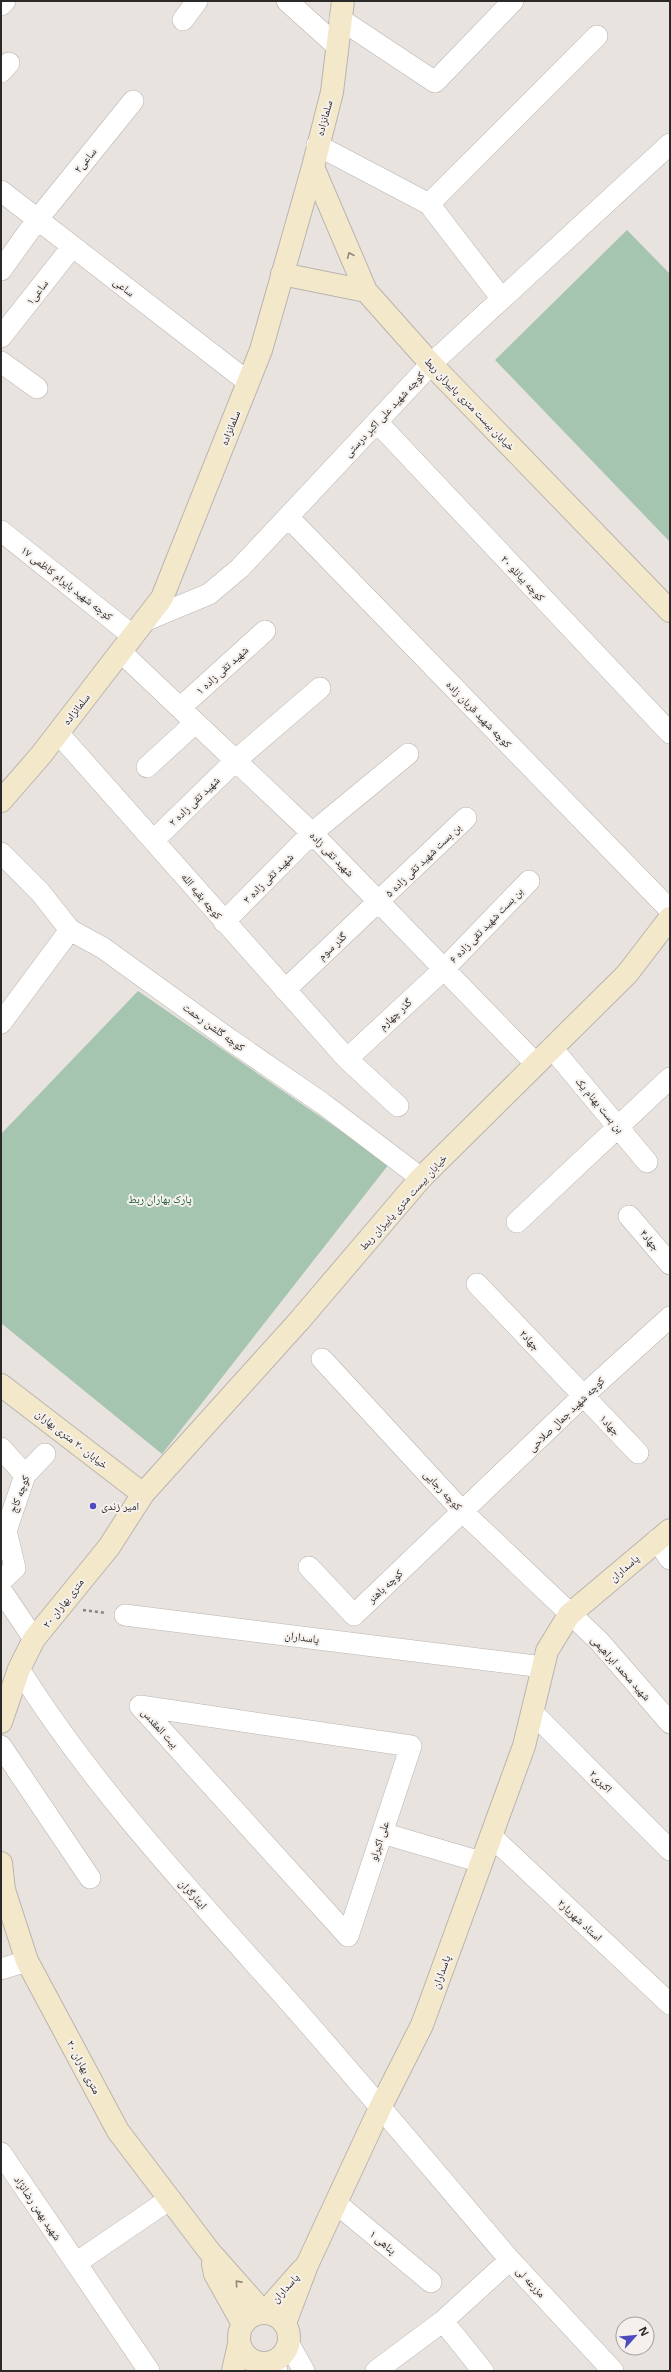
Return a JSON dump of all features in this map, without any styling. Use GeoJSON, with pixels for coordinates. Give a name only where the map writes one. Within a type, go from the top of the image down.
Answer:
{"type":"FeatureCollection","features":[{"type":"Feature","properties":{"kind":"street"},"geometry":{"type":"LineString","coordinates":[[1,5],[5,1]]}},
{"type":"Feature","properties":{"kind":"street"},"geometry":{"type":"LineString","coordinates":[[182,20],[197,1]]}},
{"type":"Feature","properties":{"kind":"street"},"geometry":{"type":"LineString","coordinates":[[287,1],[337,46]]}},
{"type":"Feature","properties":{"kind":"street"},"geometry":{"type":"LineString","coordinates":[[342,10],[435,82],[513,1]]}},
{"type":"Feature","properties":{"kind":"street","name":"سلمانزاده"},"geometry":{"type":"LineString","coordinates":[[3,796],[58,734],[162,598],[261,350],[313,167],[317,145],[332,92],[342,10]]}},
{"type":"Feature","properties":{"kind":"street"},"geometry":{"type":"LineString","coordinates":[[429,204],[597,36]]}},
{"type":"Feature","properties":{"kind":"street","name":"ساعی۲"},"geometry":{"type":"LineString","coordinates":[[1,270],[38,220],[133,101]]}},
{"type":"Feature","properties":{"kind":"street","name":"کوچه شهید علی اکبر درستی"},"geometry":{"type":"LineString","coordinates":[[133,636],[209,594],[240,568],[431,364],[670,144]]}},
{"type":"Feature","properties":{"kind":"street"},"geometry":{"type":"LineString","coordinates":[[317,145],[429,204],[502,299]]}},
{"type":"Feature","properties":{"kind":"street","name":"خیابان بیست متری پاییزان ربط"},"geometry":{"type":"LineString","coordinates":[[313,167],[366,290],[431,364],[670,611]]}},
{"type":"Feature","properties":{"kind":"street","name":"ساعی"},"geometry":{"type":"LineString","coordinates":[[1,191],[248,382]]}},
{"type":"Feature","properties":{"kind":"street","name":"ساعی۱"},"geometry":{"type":"LineString","coordinates":[[1,338],[72,247]]}},
{"type":"Feature","properties":{"kind":"street"},"geometry":{"type":"LineString","coordinates":[[282,274],[366,290]]}},
{"type":"Feature","properties":{"kind":"street"},"geometry":{"type":"LineString","coordinates":[[1,362],[37,388]]}},
{"type":"Feature","properties":{"kind":"street","name":"کوچه بیانلو ۲۰"},"geometry":{"type":"LineString","coordinates":[[377,422],[670,733]]}},
{"type":"Feature","properties":{"kind":"street","name":"کوچه شهید قربان زاده"},"geometry":{"type":"LineString","coordinates":[[288,518],[670,910]]}},
{"type":"Feature","properties":{"kind":"street","name":"کوچه شهید بایرام کاظمی ۱۷"},"geometry":{"type":"LineString","coordinates":[[1,531],[133,636]]}},
{"type":"Feature","properties":{"kind":"street","name":"شهید تقی زاده ۱"},"geometry":{"type":"LineString","coordinates":[[180,708],[265,631]]}},
{"type":"Feature","properties":{"kind":"street","name":"شهید تقی زاده"},"geometry":{"type":"LineString","coordinates":[[133,636],[180,708],[234,761],[312,833],[536,1064]]}},
{"type":"Feature","properties":{"kind":"street","name":"شهید تقی زاده ۲"},"geometry":{"type":"LineString","coordinates":[[154,840],[234,761],[320,688]]}},
{"type":"Feature","properties":{"kind":"street"},"geometry":{"type":"LineString","coordinates":[[147,767],[195,723]]}},
{"type":"Feature","properties":{"kind":"street","name":"کوچه بقیه الله"},"geometry":{"type":"LineString","coordinates":[[58,734],[154,840],[224,922],[347,1059],[398,1106]]}},
{"type":"Feature","properties":{"kind":"street","name":"شهید تقی زاده ۳"},"geometry":{"type":"LineString","coordinates":[[224,922],[312,833],[408,754]]}},
{"type":"Feature","properties":{"kind":"street","name":"بن بست شهید تقی زاده ۵"},"geometry":{"type":"LineString","coordinates":[[379,902],[466,818]]}},
{"type":"Feature","properties":{"kind":"street","name":"کوچه گلشن رحمت"},"geometry":{"type":"LineString","coordinates":[[1,853],[16,867],[70,930],[104,948],[229,1039],[322,1102],[421,1178]]}},
{"type":"Feature","properties":{"kind":"street","name":"بن بست شهید تقی زاده ۶"},"geometry":{"type":"LineString","coordinates":[[444,969],[529,881]]}},
{"type":"Feature","properties":{"kind":"street","name":"گذر سوم"},"geometry":{"type":"LineString","coordinates":[[285,990],[379,902]]}},
{"type":"Feature","properties":{"kind":"street","name":"خیابان بیست متری پاییزان ربط"},"geometry":{"type":"LineString","coordinates":[[143,1494],[299,1321],[421,1178],[627,974],[670,918]]}},
{"type":"Feature","properties":{"kind":"street"},"geometry":{"type":"LineString","coordinates":[[1,1024],[70,930]]}},
{"type":"Feature","properties":{"kind":"street","name":"گذر چهارم"},"geometry":{"type":"LineString","coordinates":[[347,1059],[444,969]]}},
{"type":"Feature","properties":{"kind":"street","name":"بن بست بهنام یک"},"geometry":{"type":"LineString","coordinates":[[552,1048],[647,1162]]}},
{"type":"Feature","properties":{"kind":"street"},"geometry":{"type":"LineString","coordinates":[[517,1222],[617,1126],[670,1078]]}},
{"type":"Feature","properties":{"kind":"street","name":"جهاد۴"},"geometry":{"type":"LineString","coordinates":[[629,1216],[670,1264]]}},
{"type":"Feature","properties":{"kind":"street","name":"جهاد۲"},"geometry":{"type":"LineString","coordinates":[[477,1284],[583,1396]]}},
{"type":"Feature","properties":{"kind":"street","name":"کوچه شهید جمال صلاحی"},"geometry":{"type":"LineString","coordinates":[[463,1512],[583,1396],[670,1317]]}},
{"type":"Feature","properties":{"kind":"street","name":"کوچه رجایی"},"geometry":{"type":"LineString","coordinates":[[322,1360],[463,1512],[569,1615]]}},
{"type":"Feature","properties":{"kind":"street","name":"خیابان ۲۰ متری بهاران"},"geometry":{"type":"LineString","coordinates":[[1,1384],[143,1494]]}},
{"type":"Feature","properties":{"kind":"street","name":"جهاد۱"},"geometry":{"type":"LineString","coordinates":[[583,1396],[638,1453]]}},
{"type":"Feature","properties":{"kind":"street"},"geometry":{"type":"LineString","coordinates":[[1,1448],[25,1475]]}},
{"type":"Feature","properties":{"kind":"street","name":"کوچه کاج"},"geometry":{"type":"LineString","coordinates":[[1,1581],[15,1568],[6,1531],[25,1475],[45,1454]]}},
{"type":"Feature","properties":{"kind":"street","name":"۲۰ متری بهاران"},"geometry":{"type":"LineString","coordinates":[[1,1722],[19,1669],[34,1639],[109,1547],[143,1494]]}},
{"type":"Feature","properties":{"kind":"street","name":"کوچه باهنر"},"geometry":{"type":"LineString","coordinates":[[309,1566],[354,1615],[463,1512]]}},
{"type":"Feature","properties":{"kind":"street"},"geometry":{"type":"LineString","coordinates":[[663,1535],[670,1559]]}},
{"type":"Feature","properties":{"kind":"street","name":"پاسداران"},"geometry":{"type":"LineString","coordinates":[[287,2334],[307,2265],[380,2108],[422,2025],[524,1746],[547,1651],[569,1615],[663,1535]]}},
{"type":"Feature","properties":{"kind":"street"},"geometry":{"type":"LineString","coordinates":[[1,1590],[34,1639]]}},
{"type":"Feature","properties":{"kind":"street","name":"پاسداران"},"geometry":{"type":"LineString","coordinates":[[125,1615],[543,1667]]}},
{"type":"Feature","properties":{"kind":"street","name":"شهید محمد ابراهیمی"},"geometry":{"type":"LineString","coordinates":[[569,1615],[599,1641],[670,1723]]}},
{"type":"Feature","properties":{"kind":"street","name":"ایثارگران"},"geometry":{"type":"LineString","coordinates":[[19,1669],[73,1747],[145,1840],[380,2108],[510,2260]]}},
{"type":"Feature","properties":{"kind":"street","name":"بیت المقدس"},"geometry":{"type":"LineString","coordinates":[[348,1936],[140,1706],[411,1746]]}},
{"type":"Feature","properties":{"kind":"street","name":"اکبری۲"},"geometry":{"type":"LineString","coordinates":[[532,1712],[670,1850]]}},
{"type":"Feature","properties":{"kind":"street"},"geometry":{"type":"LineString","coordinates":[[1,1746],[90,1878]]}},
{"type":"Feature","properties":{"kind":"street","name":"علی اکبرلو"},"geometry":{"type":"LineString","coordinates":[[348,1936],[411,1746]]}},
{"type":"Feature","properties":{"kind":"street"},"geometry":{"type":"LineString","coordinates":[[382,1833],[481,1862]]}},
{"type":"Feature","properties":{"kind":"street","name":"استاد شهریار۲"},"geometry":{"type":"LineString","coordinates":[[491,1836],[670,2004]]}},
{"type":"Feature","properties":{"kind":"street","name":"۲۰ متری بهاران"},"geometry":{"type":"LineString","coordinates":[[1,1866],[4,1890],[27,1961],[118,2131],[209,2251],[264,2312]]}},
{"type":"Feature","properties":{"kind":"street"},"geometry":{"type":"LineString","coordinates":[[1,1969],[27,1961]]}},
{"type":"Feature","properties":{"kind":"street","name":"شهید بهمن رضانژاد"},"geometry":{"type":"LineString","coordinates":[[1,2153],[148,2371]]}},
{"type":"Feature","properties":{"kind":"street"},"geometry":{"type":"LineString","coordinates":[[76,2263],[170,2199]]}},
{"type":"Feature","properties":{"kind":"street","name":"پناهی ۱"},"geometry":{"type":"LineString","coordinates":[[336,2203],[431,2282]]}},
{"type":"Feature","properties":{"kind":"street","name":"۲۰ متری بهاران"},"geometry":{"type":"LineString","coordinates":[[209,2251],[215,2274],[241,2334]]}},
{"type":"Feature","properties":{"kind":"street","name":"مزرعه لی"},"geometry":{"type":"LineString","coordinates":[[376,2371],[442,2321],[510,2260],[613,2371]]}},
{"type":"Feature","properties":{"kind":"street","name":"پاسداران"},"geometry":{"type":"LineString","coordinates":[[264,2312],[293,2278],[307,2265]]}},
{"type":"Feature","properties":{"kind":"street"},"geometry":{"type":"LineString","coordinates":[[233,2371],[241,2334],[252,2316],[264,2312],[279,2318],[304,2371]]}},
{"type":"Feature","properties":{"kind":"street"},"geometry":{"type":"LineString","coordinates":[[442,2321],[483,2371]]}},
{"type":"Feature","properties":{"kind":"street"},"geometry":{"type":"LineString","coordinates":[[241,2334],[249,2358],[269,2367],[282,2356],[287,2334]]}},
{"type":"Feature","properties":{"kind":"path"},"geometry":{"type":"LineString","coordinates":[[61,1607],[125,1615]]}},
{"type":"Feature","properties":{"kind":"green space"},"geometry":{"type":"Polygon","coordinates":[[[627,230],[670,274],[670,542],[495,360],[627,230]]]}},
{"type":"Feature","properties":{"kind":"green space","name":"پارک بهاران ربط"},"geometry":{"type":"Polygon","coordinates":[[[138,991],[389,1164],[162,1454],[1,1323],[1,1134],[138,991]]]}},
{"type":"Feature","properties":{"kind":"place","name":"امیر زندی"},"geometry":{"type":"Point","coordinates":[93,1506]}}]}
